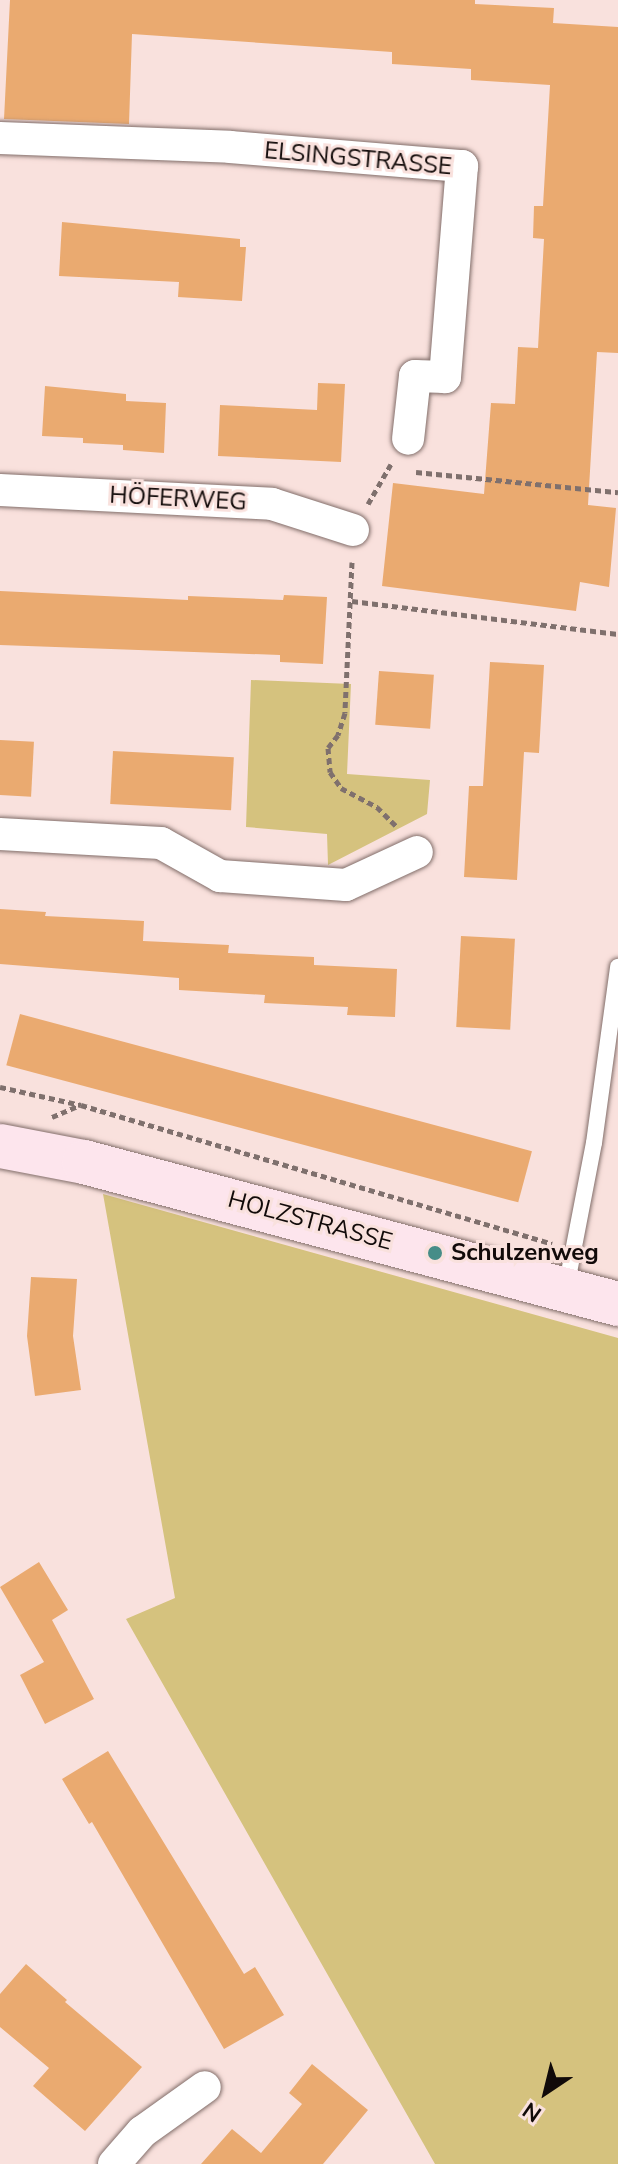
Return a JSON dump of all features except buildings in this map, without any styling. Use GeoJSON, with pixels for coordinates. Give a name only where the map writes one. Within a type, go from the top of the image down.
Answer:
{"type":"FeatureCollection","features":[{"type":"Feature","properties":{"kind":"street","name":"ELSINGSTRASSE"},"geometry":{"type":"LineString","coordinates":[[0,138],[230,147],[462,166],[445,377],[415,376],[408,439]]}},
{"type":"Feature","properties":{"kind":"street","name":"HÖFERWEG"},"geometry":{"type":"LineString","coordinates":[[0,490],[272,504],[353,530]]}},
{"type":"Feature","properties":{"kind":"street"},"geometry":{"type":"LineString","coordinates":[[0,834],[161,843],[220,876],[346,885],[417,852]]}},
{"type":"Feature","properties":{"kind":"street","name":"HOLZSTRASSE"},"geometry":{"type":"LineString","coordinates":[[0,1146],[84,1162],[568,1276],[618,1304]]}},
{"type":"Feature","properties":{"kind":"street"},"geometry":{"type":"LineString","coordinates":[[114,2164],[142,2132],[205,2087]]}},
{"type":"Feature","properties":{"kind":"lane"},"geometry":{"type":"LineString","coordinates":[[568,1276],[594,1143],[618,967]]}},
{"type":"Feature","properties":{"kind":"path"},"geometry":{"type":"LineString","coordinates":[[408,439],[353,530],[345,713],[338,735],[328,748],[330,772],[341,788],[377,807],[417,852]]}},
{"type":"Feature","properties":{"kind":"path"},"geometry":{"type":"LineString","coordinates":[[387,470],[618,492]]}},
{"type":"Feature","properties":{"kind":"path"},"geometry":{"type":"LineString","coordinates":[[352,601],[618,634]]}},
{"type":"Feature","properties":{"kind":"path"},"geometry":{"type":"LineString","coordinates":[[0,1087],[81,1105],[549,1241],[568,1276]]}},
{"type":"Feature","properties":{"kind":"shaded area"},"geometry":{"type":"Polygon","coordinates":[[[251,680],[351,684],[347,774],[430,780],[427,814],[328,865],[327,834],[246,827],[251,680]]]}},
{"type":"Feature","properties":{"kind":"shaded area"},"geometry":{"type":"Polygon","coordinates":[[[103,1194],[618,1338],[618,2164],[435,2164],[126,1619],[175,1598],[103,1194]]]}},
{"type":"Feature","properties":{"kind":"place","name":"Schulzenweg"},"geometry":{"type":"Point","coordinates":[435,1253]}}]}
